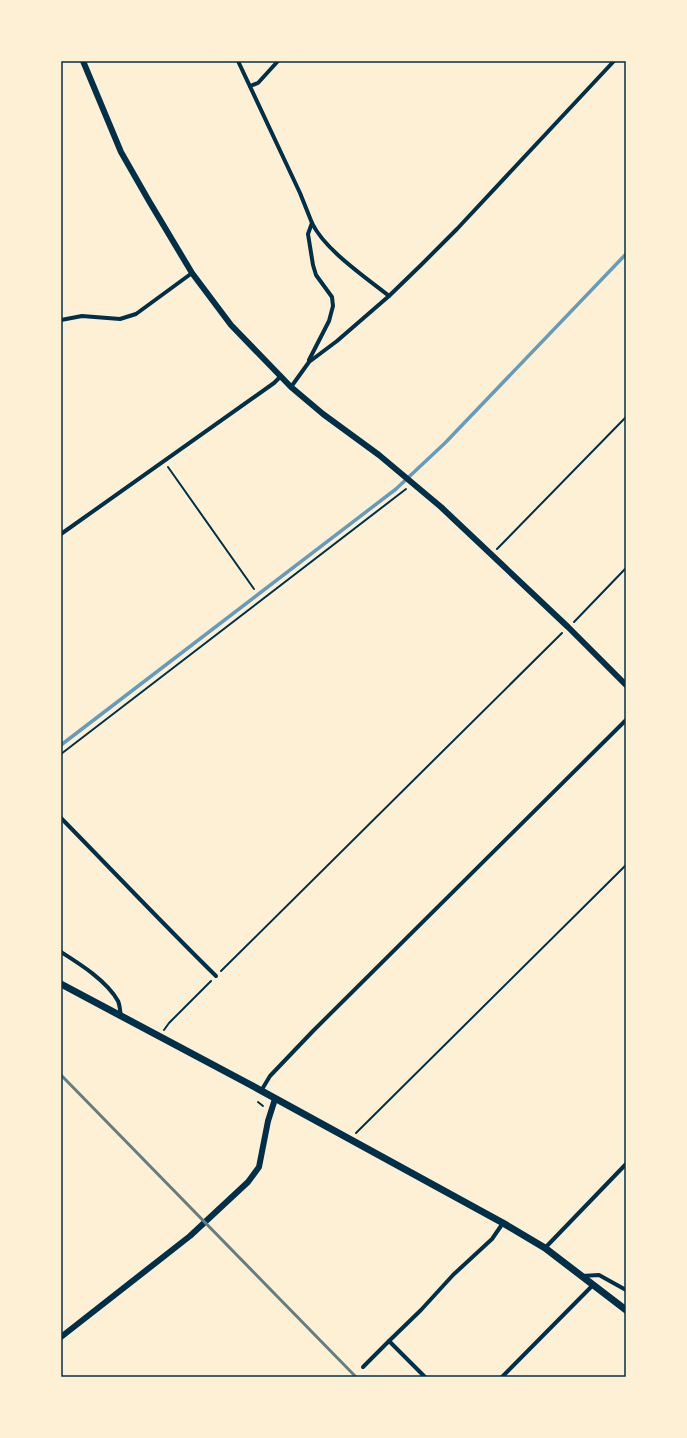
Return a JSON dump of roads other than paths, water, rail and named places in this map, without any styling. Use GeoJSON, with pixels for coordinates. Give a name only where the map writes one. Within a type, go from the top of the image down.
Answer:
{"type":"FeatureCollection","features":[{"type":"Feature","properties":{"kind":"main road"},"geometry":{"type":"LineString","coordinates":[[61,984],[503,1222],[545,1248],[626,1310]]}},
{"type":"Feature","properties":{"kind":"street"},"geometry":{"type":"LineString","coordinates":[[84,61],[121,152],[148,201],[192,273],[231,325],[291,387],[323,414],[379,455],[441,507],[568,627],[626,685]]}},
{"type":"Feature","properties":{"kind":"street"},"geometry":{"type":"LineString","coordinates":[[238,61],[300,193],[317,233],[329,248],[389,296]]}},
{"type":"Feature","properties":{"kind":"street"},"geometry":{"type":"LineString","coordinates":[[250,86],[258,83],[278,61]]}},
{"type":"Feature","properties":{"kind":"street"},"geometry":{"type":"LineString","coordinates":[[309,362],[337,341],[389,296],[457,229],[614,61]]}},
{"type":"Feature","properties":{"kind":"street"},"geometry":{"type":"LineString","coordinates":[[291,387],[309,362],[329,321],[333,306],[332,297],[316,275],[313,265],[308,234],[312,223]]}},
{"type":"Feature","properties":{"kind":"street"},"geometry":{"type":"LineString","coordinates":[[61,320],[82,316],[120,319],[136,314],[192,273]]}},
{"type":"Feature","properties":{"kind":"street"},"geometry":{"type":"LineString","coordinates":[[61,534],[274,383],[280,377]]}},
{"type":"Feature","properties":{"kind":"street"},"geometry":{"type":"LineString","coordinates":[[261,1091],[270,1076],[312,1031],[626,720]]}},
{"type":"Feature","properties":{"kind":"street"},"geometry":{"type":"LineString","coordinates":[[61,818],[152,913],[216,976]]}},
{"type":"Feature","properties":{"kind":"street"},"geometry":{"type":"LineString","coordinates":[[61,952],[79,963],[105,985],[118,1002],[121,1016]]}},
{"type":"Feature","properties":{"kind":"street"},"geometry":{"type":"LineString","coordinates":[[61,1337],[190,1236],[248,1182],[259,1167],[268,1121],[275,1099]]}},
{"type":"Feature","properties":{"kind":"street"},"geometry":{"type":"LineString","coordinates":[[545,1248],[626,1164]]}},
{"type":"Feature","properties":{"kind":"street"},"geometry":{"type":"LineString","coordinates":[[363,1367],[421,1310],[453,1275],[492,1239],[503,1222]]}},
{"type":"Feature","properties":{"kind":"street"},"geometry":{"type":"LineString","coordinates":[[581,1276],[599,1276],[626,1290]]}},
{"type":"Feature","properties":{"kind":"street"},"geometry":{"type":"LineString","coordinates":[[502,1377],[593,1285]]}},
{"type":"Feature","properties":{"kind":"street"},"geometry":{"type":"LineString","coordinates":[[389,1341],[425,1377]]}},
{"type":"Feature","properties":{"kind":"waterway"},"geometry":{"type":"LineString","coordinates":[[61,745],[396,489],[445,443],[626,254]]}},
{"type":"Feature","properties":{"kind":"railway"},"geometry":{"type":"LineString","coordinates":[[61,1075],[356,1377]]}}]}
